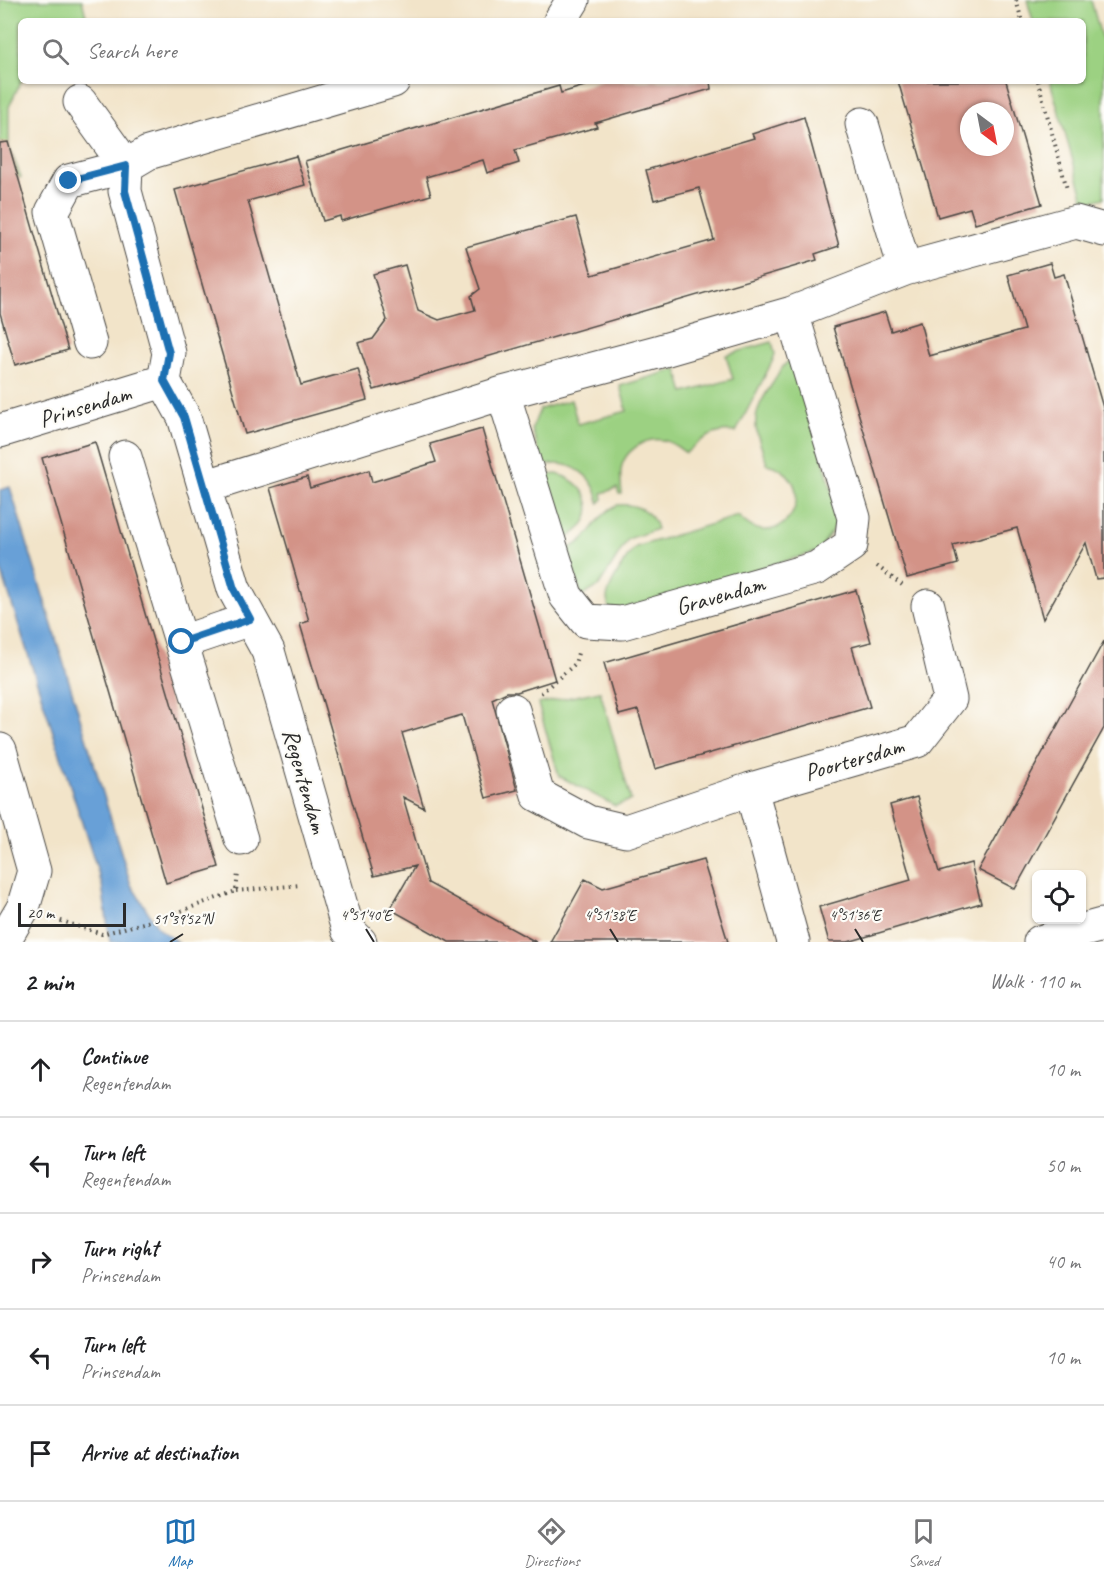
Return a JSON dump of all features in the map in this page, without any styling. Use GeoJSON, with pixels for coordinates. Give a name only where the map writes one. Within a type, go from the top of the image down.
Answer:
{"type":"FeatureCollection","features":[{"type":"Feature","properties":{"kind":"street"},"geometry":{"type":"LineString","coordinates":[[562,18],[573,0]]}},
{"type":"Feature","properties":{"kind":"street"},"geometry":{"type":"LineString","coordinates":[[90,343],[52,213],[69,181],[126,166],[148,153],[383,84]]}},
{"type":"Feature","properties":{"kind":"street"},"geometry":{"type":"LineString","coordinates":[[80,102],[126,166]]}},
{"type":"Feature","properties":{"kind":"street"},"geometry":{"type":"LineString","coordinates":[[862,124],[905,269]]}},
{"type":"Feature","properties":{"kind":"street","name":"Prinsendam"},"geometry":{"type":"LineString","coordinates":[[0,431],[164,381],[169,353],[125,191],[126,166]]}},
{"type":"Feature","properties":{"kind":"street"},"geometry":{"type":"LineString","coordinates":[[204,487],[503,393],[792,313],[905,269],[1090,226]]}},
{"type":"Feature","properties":{"kind":"street"},"geometry":{"type":"LineString","coordinates":[[792,313],[854,518],[851,545]]}},
{"type":"Feature","properties":{"kind":"street","name":"Regentendam"},"geometry":{"type":"LineString","coordinates":[[164,381],[184,417],[234,589],[268,651],[348,930],[360,942]]}},
{"type":"Feature","properties":{"kind":"street"},"geometry":{"type":"LineString","coordinates":[[503,393],[566,596],[586,621]]}},
{"type":"Feature","properties":{"kind":"street"},"geometry":{"type":"LineString","coordinates":[[126,456],[241,838]]}},
{"type":"Feature","properties":{"kind":"street","name":"Gravendam"},"geometry":{"type":"LineString","coordinates":[[586,621],[622,623],[817,568],[851,545]]}},
{"type":"Feature","properties":{"kind":"street","name":"Poortersdam"},"geometry":{"type":"LineString","coordinates":[[513,710],[538,795],[588,822],[626,831],[751,789],[917,741],[950,699],[928,606]]}},
{"type":"Feature","properties":{"kind":"street"},"geometry":{"type":"LineString","coordinates":[[182,642],[250,619]]}},
{"type":"Feature","properties":{"kind":"street"},"geometry":{"type":"LineString","coordinates":[[0,750],[34,871],[23,908],[3,942]]}},
{"type":"Feature","properties":{"kind":"street"},"geometry":{"type":"LineString","coordinates":[[751,789],[793,942]]}},
{"type":"Feature","properties":{"kind":"street"},"geometry":{"type":"LineString","coordinates":[[1040,942],[1103,921]]}},
{"type":"Feature","properties":{"kind":"path"},"geometry":{"type":"LineString","coordinates":[[1016,0],[1021,18]]}},
{"type":"Feature","properties":{"kind":"path"},"geometry":{"type":"LineString","coordinates":[[1039,84],[1090,226]]}},
{"type":"Feature","properties":{"kind":"path"},"geometry":{"type":"LineString","coordinates":[[851,545],[928,606]]}},
{"type":"Feature","properties":{"kind":"path"},"geometry":{"type":"LineString","coordinates":[[513,710],[548,689],[575,664],[586,621]]}},
{"type":"Feature","properties":{"kind":"path"},"geometry":{"type":"LineString","coordinates":[[236,891],[241,838]]}},
{"type":"Feature","properties":{"kind":"path"},"geometry":{"type":"LineString","coordinates":[[23,908],[102,934],[162,918],[236,891],[334,881]]}},
{"type":"Feature","properties":{"kind":"green space"},"geometry":{"type":"Polygon","coordinates":[[[0,0],[82,0],[86,18],[18,18],[20,84],[9,107],[9,147],[21,177],[0,184],[0,0]]]}},
{"type":"Feature","properties":{"kind":"green space"},"geometry":{"type":"Polygon","coordinates":[[[1027,0],[1091,0],[1104,47],[1104,198],[1085,203],[1051,84],[1086,84],[1086,18],[1032,18],[1027,0]]]}},
{"type":"Feature","properties":{"kind":"green space"},"geometry":{"type":"Polygon","coordinates":[[[772,342],[775,354],[772,362],[736,432],[721,432],[709,436],[686,453],[665,441],[655,440],[642,443],[630,452],[623,463],[622,494],[619,494],[617,488],[602,493],[603,499],[599,503],[597,493],[587,477],[580,471],[563,465],[543,466],[532,429],[540,409],[571,400],[578,424],[627,411],[620,386],[677,369],[684,393],[733,379],[726,355],[772,342]]]}},
{"type":"Feature","properties":{"kind":"green space"},"geometry":{"type":"Polygon","coordinates":[[[794,359],[840,518],[819,551],[618,610],[609,609],[607,599],[610,587],[636,547],[738,516],[754,528],[774,529],[785,523],[792,514],[796,503],[796,491],[791,480],[782,470],[767,464],[758,435],[756,418],[760,405],[782,368],[794,359]]]}},
{"type":"Feature","properties":{"kind":"green space"},"geometry":{"type":"Polygon","coordinates":[[[557,474],[579,486],[588,504],[588,514],[584,523],[577,532],[565,539],[546,475],[557,474]]]}},
{"type":"Feature","properties":{"kind":"green space"},"geometry":{"type":"Polygon","coordinates":[[[617,505],[630,505],[642,509],[655,522],[657,529],[628,539],[599,586],[584,595],[581,594],[567,549],[583,540],[603,516],[617,505]]]}},
{"type":"Feature","properties":{"kind":"green space"},"geometry":{"type":"Polygon","coordinates":[[[600,691],[631,800],[615,806],[559,776],[538,704],[600,691]]]}},
{"type":"Feature","properties":{"kind":"water"},"geometry":{"type":"Polygon","coordinates":[[[10,487],[131,885],[159,929],[178,942],[110,942],[102,885],[0,567],[0,490],[10,487]]]}},
{"type":"Feature","properties":{"kind":"building"},"geometry":{"type":"Polygon","coordinates":[[[591,84],[710,84],[711,89],[595,123],[597,127],[515,150],[519,163],[487,173],[483,160],[426,177],[431,195],[341,221],[340,216],[323,221],[305,161],[559,86],[561,93],[591,84]]]}},
{"type":"Feature","properties":{"kind":"building"},"geometry":{"type":"Polygon","coordinates":[[[899,84],[1007,84],[1012,102],[960,102],[960,156],[1014,156],[1014,108],[1042,204],[975,224],[970,208],[938,217],[899,84]]]}},
{"type":"Feature","properties":{"kind":"building"},"geometry":{"type":"Polygon","coordinates":[[[804,117],[839,246],[815,254],[817,260],[374,390],[358,343],[373,339],[387,320],[373,274],[405,265],[418,311],[439,320],[475,310],[471,296],[480,289],[466,247],[576,217],[592,275],[714,240],[699,188],[654,200],[646,170],[754,138],[752,134],[804,117]]]}},
{"type":"Feature","properties":{"kind":"building"},"geometry":{"type":"Polygon","coordinates":[[[8,142],[68,350],[15,365],[0,313],[0,143],[8,142]]]}},
{"type":"Feature","properties":{"kind":"building"},"geometry":{"type":"Polygon","coordinates":[[[296,156],[305,185],[248,201],[301,385],[358,369],[367,400],[245,434],[175,190],[296,156]]]}},
{"type":"Feature","properties":{"kind":"building"},"geometry":{"type":"Polygon","coordinates":[[[1050,263],[1054,277],[1064,274],[1104,411],[1104,578],[1096,579],[1086,543],[1043,619],[1017,528],[953,545],[958,564],[907,578],[833,327],[885,312],[891,331],[920,322],[929,356],[1024,330],[1008,275],[1050,263]]]}},
{"type":"Feature","properties":{"kind":"building"},"geometry":{"type":"Polygon","coordinates":[[[482,429],[555,680],[517,692],[507,692],[492,699],[517,790],[486,798],[462,715],[402,733],[424,808],[403,797],[428,883],[536,942],[449,942],[390,909],[415,866],[374,876],[300,624],[309,621],[270,488],[307,477],[310,488],[369,470],[372,482],[436,462],[430,444],[482,429]]]}},
{"type":"Feature","properties":{"kind":"building"},"geometry":{"type":"Polygon","coordinates":[[[95,442],[219,867],[166,883],[42,458],[95,442]]]}},
{"type":"Feature","properties":{"kind":"building"},"geometry":{"type":"Polygon","coordinates":[[[856,590],[871,642],[852,647],[870,707],[655,769],[638,710],[619,715],[604,663],[856,590]]]}},
{"type":"Feature","properties":{"kind":"building"},"geometry":{"type":"Polygon","coordinates":[[[1104,641],[1104,728],[1015,889],[978,870],[1104,641]]]}},
{"type":"Feature","properties":{"kind":"building"},"geometry":{"type":"Polygon","coordinates":[[[917,797],[939,872],[971,863],[981,903],[848,942],[829,942],[819,907],[911,880],[890,805],[917,797]]]}},
{"type":"Feature","properties":{"kind":"building"},"geometry":{"type":"Polygon","coordinates":[[[703,860],[728,942],[550,942],[585,879],[603,888],[703,860]]]}},
{"type":"Feature","properties":{"kind":"route"},"geometry":{"type":"LineString","coordinates":[[69,181],[126,166],[125,191],[169,353],[164,381],[184,417],[234,589],[250,619],[182,642]]}}]}
